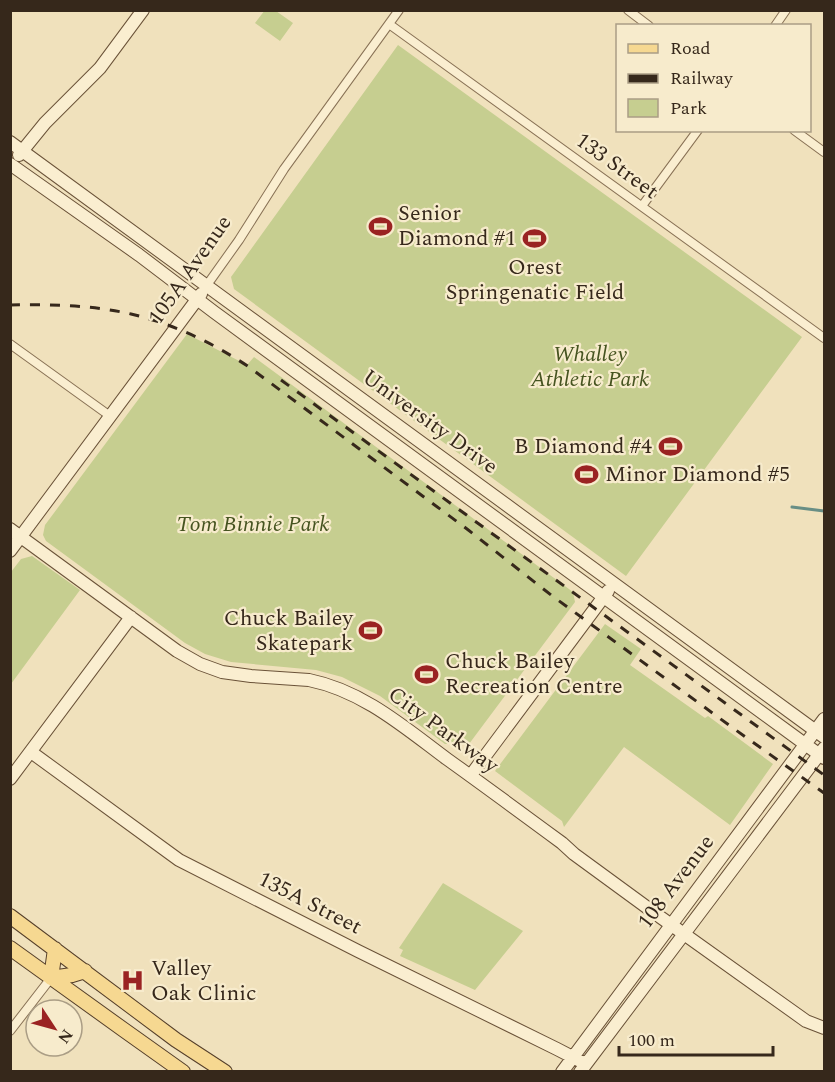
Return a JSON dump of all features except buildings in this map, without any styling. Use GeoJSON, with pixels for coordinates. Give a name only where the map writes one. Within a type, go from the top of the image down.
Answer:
{"type":"FeatureCollection","features":[{"type":"Feature","properties":{"kind":"main road"},"geometry":{"type":"LineString","coordinates":[[11,165],[45,123],[100,68],[143,10]]}},
{"type":"Feature","properties":{"kind":"main road","name":"University Drive"},"geometry":{"type":"LineString","coordinates":[[10,141],[820,734]]}},
{"type":"Feature","properties":{"kind":"main road","name":"University Drive"},"geometry":{"type":"LineString","coordinates":[[11,165],[135,252],[604,597],[823,754]]}},
{"type":"Feature","properties":{"kind":"main road","name":"105A Avenue"},"geometry":{"type":"LineString","coordinates":[[10,551],[207,285]]}},
{"type":"Feature","properties":{"kind":"main road","name":"City Parkway"},"geometry":{"type":"LineString","coordinates":[[10,529],[190,659],[210,668],[242,675],[309,680],[337,687],[382,710],[671,925],[806,1021],[825,1028]]}},
{"type":"Feature","properties":{"kind":"main road"},"geometry":{"type":"LineString","coordinates":[[471,775],[614,583]]}},
{"type":"Feature","properties":{"kind":"main road"},"geometry":{"type":"LineString","coordinates":[[10,779],[131,617]]}},
{"type":"Feature","properties":{"kind":"main road","name":"108 Avenue"},"geometry":{"type":"LineString","coordinates":[[562,1071],[806,744],[820,734],[825,719]]}},
{"type":"Feature","properties":{"kind":"main road","name":"135A Street"},"geometry":{"type":"LineString","coordinates":[[31,752],[179,860],[572,1057],[583,1068]]}},
{"type":"Feature","properties":{"kind":"main road","name":"108 Avenue"},"geometry":{"type":"LineString","coordinates":[[583,1068],[823,754]]}},
{"type":"Feature","properties":{"kind":"main road"},"geometry":{"type":"LineString","coordinates":[[10,916],[176,1040],[225,1071]]}},
{"type":"Feature","properties":{"kind":"main road"},"geometry":{"type":"LineString","coordinates":[[10,948],[183,1071]]}},
{"type":"Feature","properties":{"kind":"main road"},"geometry":{"type":"LineString","coordinates":[[51,978],[55,949]]}},
{"type":"Feature","properties":{"kind":"main road"},"geometry":{"type":"LineString","coordinates":[[51,978],[85,971]]}},
{"type":"Feature","properties":{"kind":"street","name":"105A Avenue"},"geometry":{"type":"LineString","coordinates":[[207,285],[284,169],[399,10]]}},
{"type":"Feature","properties":{"kind":"street"},"geometry":{"type":"LineString","coordinates":[[628,10],[646,24]]}},
{"type":"Feature","properties":{"kind":"street"},"geometry":{"type":"LineString","coordinates":[[776,24],[786,10]]}},
{"type":"Feature","properties":{"kind":"street","name":"133 Street"},"geometry":{"type":"LineString","coordinates":[[389,24],[825,338]]}},
{"type":"Feature","properties":{"kind":"street"},"geometry":{"type":"LineString","coordinates":[[642,206],[697,132]]}},
{"type":"Feature","properties":{"kind":"street"},"geometry":{"type":"LineString","coordinates":[[797,132],[825,152]]}},
{"type":"Feature","properties":{"kind":"street"},"geometry":{"type":"LineString","coordinates":[[10,344],[110,416]]}},
{"type":"Feature","properties":{"kind":"street"},"geometry":{"type":"LineString","coordinates":[[10,1031],[51,978]]}},
{"type":"Feature","properties":{"kind":"green space"},"geometry":{"type":"Polygon","coordinates":[[[265,10],[276,11],[293,23],[280,41],[255,23],[265,10]]]}},
{"type":"Feature","properties":{"kind":"green space","name":"Whalley Athletic Park"},"geometry":{"type":"Polygon","coordinates":[[[398,45],[802,337],[626,576],[234,289],[231,277],[398,45]]]}},
{"type":"Feature","properties":{"kind":"green space","name":"Tom Binnie Park"},"geometry":{"type":"Polygon","coordinates":[[[187,334],[247,365],[254,357],[573,592],[575,602],[469,744],[445,744],[380,696],[342,677],[316,670],[231,662],[205,654],[185,643],[46,541],[43,535],[45,525],[187,334]]]}},
{"type":"Feature","properties":{"kind":"green space"},"geometry":{"type":"Polygon","coordinates":[[[32,556],[80,590],[11,684],[11,572],[21,559],[32,556]]]}},
{"type":"Feature","properties":{"kind":"green space"},"geometry":{"type":"Polygon","coordinates":[[[605,624],[641,649],[630,665],[705,718],[708,716],[773,764],[730,825],[624,747],[564,827],[562,821],[495,771],[605,624]]]}},
{"type":"Feature","properties":{"kind":"green space"},"geometry":{"type":"Polygon","coordinates":[[[443,883],[523,931],[475,990],[400,956],[403,950],[399,948],[443,883]]]}},
{"type":"Feature","properties":{"kind":"waterway"},"geometry":{"type":"LineString","coordinates":[[792,507],[824,511]]}},
{"type":"Feature","properties":{"kind":"railway"},"geometry":{"type":"LineString","coordinates":[[10,305],[71,306],[131,314],[178,329],[235,358],[467,529],[551,595],[824,793]]}},
{"type":"Feature","properties":{"kind":"railway"},"geometry":{"type":"LineString","coordinates":[[281,380],[824,775]]}},
{"type":"Feature","properties":{"kind":"place","name":"Senior Diamond #1"},"geometry":{"type":"Point","coordinates":[380,226]}},
{"type":"Feature","properties":{"kind":"place","name":"Orest Springenatic Field"},"geometry":{"type":"Point","coordinates":[535,238]}},
{"type":"Feature","properties":{"kind":"place","name":"B Diamond #4"},"geometry":{"type":"Point","coordinates":[670,446]}},
{"type":"Feature","properties":{"kind":"place","name":"Minor Diamond #5"},"geometry":{"type":"Point","coordinates":[587,474]}},
{"type":"Feature","properties":{"kind":"place","name":"Chuck Bailey Skatepark"},"geometry":{"type":"Point","coordinates":[371,631]}},
{"type":"Feature","properties":{"kind":"place","name":"Chuck Bailey Recreation Centre"},"geometry":{"type":"Point","coordinates":[427,674]}},
{"type":"Feature","properties":{"kind":"place","name":"Valley Oak Clinic"},"geometry":{"type":"Point","coordinates":[133,981]}}]}
